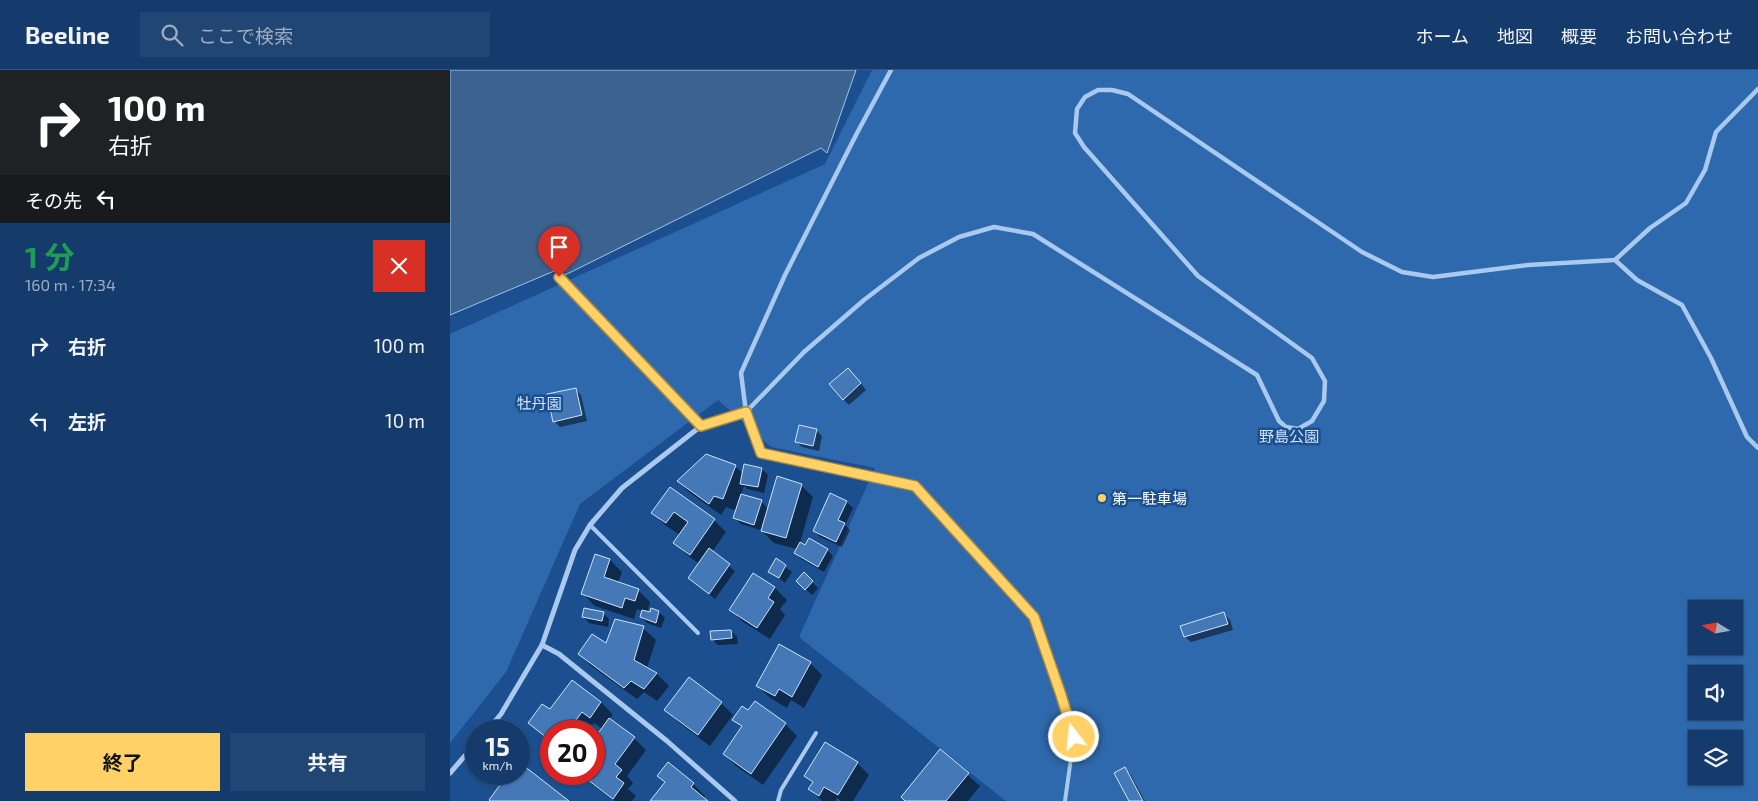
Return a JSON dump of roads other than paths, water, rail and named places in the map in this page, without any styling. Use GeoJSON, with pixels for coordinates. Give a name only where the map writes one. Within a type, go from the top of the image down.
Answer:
{"type":"FeatureCollection","features":[{"type":"Feature","properties":{"kind":"street"},"geometry":{"type":"LineString","coordinates":[[746,412],[741,373],[785,275],[856,134],[891,70]]}},
{"type":"Feature","properties":{"kind":"street"},"geometry":{"type":"LineString","coordinates":[[496,720],[542,645],[575,550],[590,525],[622,488],[701,426],[746,412],[804,352],[864,300],[919,258],[959,237],[994,227],[1033,234],[1257,375],[1279,421],[1286,427],[1298,429],[1312,421],[1324,400],[1325,381],[1312,358],[1198,276],[1084,147],[1075,133],[1077,109],[1085,97],[1098,90],[1112,90],[1128,94],[1362,252],[1402,272],[1433,277],[1528,265],[1615,260],[1650,228],[1686,203],[1705,170],[1716,132],[1758,89]]}},
{"type":"Feature","properties":{"kind":"street"},"geometry":{"type":"LineString","coordinates":[[1615,260],[1637,280],[1682,305],[1712,358],[1747,437],[1758,448]]}},
{"type":"Feature","properties":{"kind":"street"},"geometry":{"type":"LineString","coordinates":[[542,645],[559,654],[666,741],[735,801]]}},
{"type":"Feature","properties":{"kind":"street"},"geometry":{"type":"LineString","coordinates":[[450,773],[465,756]]}},
{"type":"Feature","properties":{"kind":"lane"},"geometry":{"type":"LineString","coordinates":[[559,277],[701,426]]}},
{"type":"Feature","properties":{"kind":"lane"},"geometry":{"type":"LineString","coordinates":[[746,412],[761,453],[915,486],[1034,617],[1074,737],[1065,801]]}},
{"type":"Feature","properties":{"kind":"lane"},"geometry":{"type":"LineString","coordinates":[[590,525],[698,633]]}},
{"type":"Feature","properties":{"kind":"lane"},"geometry":{"type":"LineString","coordinates":[[778,801],[781,790],[816,733]]}},
{"type":"Feature","properties":{"kind":"place","name":"第一駐車場"},"geometry":{"type":"Point","coordinates":[1102,498]}},
{"type":"Feature","properties":{"kind":"park label","name":"牡丹園"},"geometry":{"type":"Point","coordinates":[539,403]}},
{"type":"Feature","properties":{"kind":"park label","name":"野島公園"},"geometry":{"type":"Point","coordinates":[1289,436]}}]}
